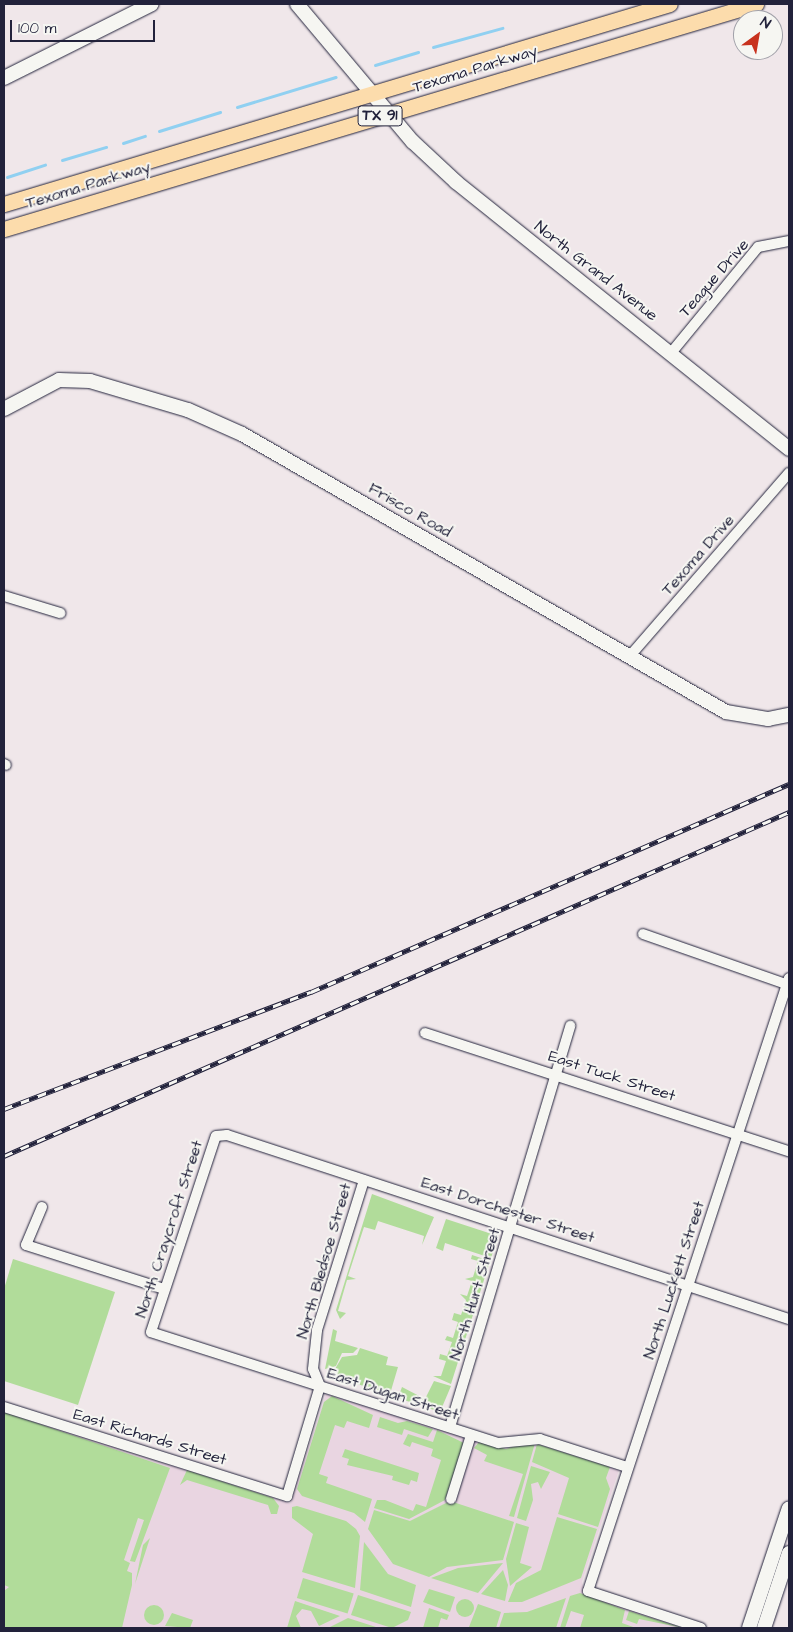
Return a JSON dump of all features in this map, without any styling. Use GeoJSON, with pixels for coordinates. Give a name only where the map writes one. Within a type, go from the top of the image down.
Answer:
{"type":"FeatureCollection","features":[{"type":"Feature","properties":{"kind":"main road","name":"Texoma Parkway"},"geometry":{"type":"LineString","coordinates":[[4,204],[670,4]]}},
{"type":"Feature","properties":{"kind":"main road","name":"Texoma Parkway"},"geometry":{"type":"LineString","coordinates":[[4,229],[756,4]]}},
{"type":"Feature","properties":{"kind":"street"},"geometry":{"type":"LineString","coordinates":[[4,78],[152,4]]}},
{"type":"Feature","properties":{"kind":"street","name":"North Grand Avenue"},"geometry":{"type":"LineString","coordinates":[[297,4],[373,92],[388,113],[456,182],[789,449]]}},
{"type":"Feature","properties":{"kind":"street","name":"Teague Drive"},"geometry":{"type":"LineString","coordinates":[[671,353],[752,252],[770,242],[789,241]]}},
{"type":"Feature","properties":{"kind":"street","name":"Frisco Road"},"geometry":{"type":"LineString","coordinates":[[4,409],[59,380],[90,381],[188,410],[250,439],[726,712],[768,719],[789,715]]}},
{"type":"Feature","properties":{"kind":"street","name":"Texoma Drive"},"geometry":{"type":"LineString","coordinates":[[629,657],[789,473]]}},
{"type":"Feature","properties":{"kind":"street"},"geometry":{"type":"LineString","coordinates":[[4,596],[60,613]]}},
{"type":"Feature","properties":{"kind":"street"},"geometry":{"type":"LineString","coordinates":[[644,934],[789,983]]}},
{"type":"Feature","properties":{"kind":"street","name":"North Luckett Street"},"geometry":{"type":"LineString","coordinates":[[701,1628],[588,1591],[627,1467],[789,983]]}},
{"type":"Feature","properties":{"kind":"street","name":"North Hurt Street"},"geometry":{"type":"LineString","coordinates":[[450,1427],[512,1227],[570,1026]]}},
{"type":"Feature","properties":{"kind":"street","name":"East Tuck Street"},"geometry":{"type":"LineString","coordinates":[[425,1033],[557,1073],[789,1151]]}},
{"type":"Feature","properties":{"kind":"street","name":"East Dorchester Street"},"geometry":{"type":"LineString","coordinates":[[216,1136],[228,1135],[688,1284],[789,1319]]}},
{"type":"Feature","properties":{"kind":"street","name":"North Craycroft Street"},"geometry":{"type":"LineString","coordinates":[[151,1332],[216,1136]]}},
{"type":"Feature","properties":{"kind":"street","name":"North Bledsoe Street"},"geometry":{"type":"LineString","coordinates":[[287,1496],[320,1386],[313,1347],[364,1180]]}},
{"type":"Feature","properties":{"kind":"street"},"geometry":{"type":"LineString","coordinates":[[42,1207],[26,1245],[164,1289]]}},
{"type":"Feature","properties":{"kind":"street","name":"East Dugan Street"},"geometry":{"type":"LineString","coordinates":[[151,1332],[498,1443],[540,1439],[627,1467]]}},
{"type":"Feature","properties":{"kind":"street","name":"East Richards Street"},"geometry":{"type":"LineString","coordinates":[[4,1407],[287,1496]]}},
{"type":"Feature","properties":{"kind":"street"},"geometry":{"type":"LineString","coordinates":[[451,1499],[471,1434]]}},
{"type":"Feature","properties":{"kind":"street"},"geometry":{"type":"LineString","coordinates":[[749,1628],[789,1508]]}},
{"type":"Feature","properties":{"kind":"street"},"geometry":{"type":"LineString","coordinates":[[764,1628],[789,1553]]}},
{"type":"Feature","properties":{"kind":"shaded area"},"geometry":{"type":"Polygon","coordinates":[[[326,1394],[504,1449],[530,1442],[619,1470],[582,1582],[585,1594],[682,1628],[4,1628],[4,1412],[290,1503],[326,1394]]]}},
{"type":"Feature","properties":{"kind":"green space"},"geometry":{"type":"Polygon","coordinates":[[[372,1194],[434,1217],[422,1245],[424,1236],[378,1221],[375,1230],[364,1227],[348,1276],[356,1279],[347,1280],[338,1311],[346,1313],[340,1319],[336,1310],[372,1194]]]}},
{"type":"Feature","properties":{"kind":"green space"},"geometry":{"type":"Polygon","coordinates":[[[446,1219],[498,1236],[491,1258],[445,1243],[443,1251],[436,1248],[446,1219]]]}},
{"type":"Feature","properties":{"kind":"green space"},"geometry":{"type":"Polygon","coordinates":[[[472,1255],[490,1261],[451,1384],[433,1376],[441,1376],[446,1361],[439,1359],[440,1354],[447,1356],[452,1342],[445,1340],[447,1336],[453,1338],[458,1322],[452,1320],[454,1313],[461,1315],[466,1300],[460,1294],[467,1296],[472,1281],[465,1279],[473,1277],[478,1261],[471,1259],[472,1255]]]}},
{"type":"Feature","properties":{"kind":"green space"},"geometry":{"type":"Polygon","coordinates":[[[13,1259],[115,1292],[78,1405],[4,1381],[4,1289],[13,1259]]]}},
{"type":"Feature","properties":{"kind":"green space"},"geometry":{"type":"Polygon","coordinates":[[[333,1329],[337,1331],[335,1341],[358,1348],[353,1353],[342,1353],[336,1366],[325,1369],[333,1329]]]}},
{"type":"Feature","properties":{"kind":"green space"},"geometry":{"type":"Polygon","coordinates":[[[360,1348],[388,1357],[386,1365],[398,1367],[390,1394],[331,1376],[342,1357],[357,1355],[360,1348]]]}},
{"type":"Feature","properties":{"kind":"green space"},"geometry":{"type":"Polygon","coordinates":[[[434,1381],[451,1386],[440,1412],[398,1398],[402,1387],[425,1399],[434,1381]]]}},
{"type":"Feature","properties":{"kind":"green space"},"geometry":{"type":"Polygon","coordinates":[[[332,1396],[373,1415],[369,1428],[347,1421],[344,1428],[335,1425],[319,1474],[328,1477],[326,1483],[372,1499],[365,1522],[354,1513],[302,1496],[297,1489],[324,1402],[332,1396]]]}},
{"type":"Feature","properties":{"kind":"green space"},"geometry":{"type":"Polygon","coordinates":[[[4,1412],[170,1468],[135,1562],[130,1561],[144,1520],[138,1518],[124,1560],[130,1563],[127,1571],[132,1573],[132,1585],[122,1628],[4,1628],[4,1591],[9,1587],[4,1585],[4,1412]]]}},
{"type":"Feature","properties":{"kind":"green space"},"geometry":{"type":"Polygon","coordinates":[[[380,1417],[398,1423],[407,1421],[433,1429],[428,1437],[404,1429],[402,1435],[377,1427],[380,1417]]]}},
{"type":"Feature","properties":{"kind":"green space"},"geometry":{"type":"Polygon","coordinates":[[[437,1430],[464,1443],[445,1500],[409,1519],[374,1508],[377,1500],[385,1500],[413,1511],[416,1504],[426,1507],[441,1460],[431,1456],[433,1449],[412,1442],[410,1447],[403,1444],[408,1434],[433,1442],[437,1430]]]}},
{"type":"Feature","properties":{"kind":"green space"},"geometry":{"type":"Polygon","coordinates":[[[530,1441],[535,1443],[514,1517],[509,1516],[523,1474],[484,1461],[487,1455],[474,1448],[479,1442],[506,1449],[530,1441]]]}},
{"type":"Feature","properties":{"kind":"green space"},"geometry":{"type":"Polygon","coordinates":[[[537,1444],[610,1467],[606,1478],[610,1489],[598,1527],[558,1514],[569,1478],[532,1462],[537,1444]]]}},
{"type":"Feature","properties":{"kind":"green space"},"geometry":{"type":"Polygon","coordinates":[[[345,1449],[419,1473],[417,1482],[411,1480],[409,1485],[392,1480],[393,1476],[347,1465],[349,1459],[342,1457],[345,1449]]]}},
{"type":"Feature","properties":{"kind":"green space"},"geometry":{"type":"Polygon","coordinates":[[[531,1466],[550,1472],[541,1489],[538,1482],[531,1484],[533,1500],[526,1521],[517,1518],[531,1466]]]}},
{"type":"Feature","properties":{"kind":"green space"},"geometry":{"type":"Polygon","coordinates":[[[187,1470],[273,1498],[279,1506],[277,1514],[271,1514],[268,1505],[187,1480],[180,1485],[187,1470]]]}},
{"type":"Feature","properties":{"kind":"green space"},"geometry":{"type":"Polygon","coordinates":[[[450,1501],[514,1522],[503,1560],[447,1567],[429,1577],[393,1564],[368,1529],[374,1510],[410,1521],[450,1501]]]}},
{"type":"Feature","properties":{"kind":"green space"},"geometry":{"type":"Polygon","coordinates":[[[297,1506],[346,1521],[356,1529],[360,1536],[355,1588],[302,1572],[313,1534],[292,1518],[292,1507],[297,1506]]]}},
{"type":"Feature","properties":{"kind":"green space"},"geometry":{"type":"Polygon","coordinates":[[[557,1517],[597,1529],[581,1578],[522,1602],[508,1602],[516,1583],[541,1570],[557,1517]]]}},
{"type":"Feature","properties":{"kind":"green space"},"geometry":{"type":"Polygon","coordinates":[[[516,1523],[529,1527],[520,1563],[532,1567],[510,1586],[506,1559],[516,1523]]]}},
{"type":"Feature","properties":{"kind":"green space"},"geometry":{"type":"Polygon","coordinates":[[[150,1538],[135,1584],[143,1545],[150,1538]]]}},
{"type":"Feature","properties":{"kind":"green space"},"geometry":{"type":"Polygon","coordinates":[[[364,1542],[388,1574],[416,1585],[411,1607],[360,1590],[364,1542]]]}},
{"type":"Feature","properties":{"kind":"green space"},"geometry":{"type":"Polygon","coordinates":[[[503,1563],[478,1593],[431,1578],[458,1568],[503,1563]]]}},
{"type":"Feature","properties":{"kind":"green space"},"geometry":{"type":"Polygon","coordinates":[[[503,1570],[508,1585],[505,1601],[481,1594],[503,1570]]]}},
{"type":"Feature","properties":{"kind":"green space"},"geometry":{"type":"Polygon","coordinates":[[[303,1578],[354,1593],[348,1614],[297,1598],[303,1578]]]}},
{"type":"Feature","properties":{"kind":"green space"},"geometry":{"type":"Polygon","coordinates":[[[429,1589],[455,1597],[450,1612],[423,1602],[429,1589]]]}},
{"type":"Feature","properties":{"kind":"green space"},"geometry":{"type":"Polygon","coordinates":[[[580,1593],[625,1610],[622,1623],[636,1628],[580,1628],[584,1615],[571,1611],[565,1628],[560,1628],[570,1596],[580,1593]]]}},
{"type":"Feature","properties":{"kind":"green space"},"geometry":{"type":"Polygon","coordinates":[[[358,1595],[411,1612],[408,1620],[392,1628],[351,1615],[358,1595]]]}},
{"type":"Feature","properties":{"kind":"green space"},"geometry":{"type":"Polygon","coordinates":[[[566,1598],[556,1628],[499,1628],[504,1613],[527,1612],[566,1598]]]}},
{"type":"Feature","properties":{"kind":"green space"},"geometry":{"type":"Polygon","coordinates":[[[465,1599],[471,1602],[474,1608],[471,1614],[465,1617],[459,1614],[456,1608],[459,1602],[465,1599]]]}},
{"type":"Feature","properties":{"kind":"green space"},"geometry":{"type":"Polygon","coordinates":[[[295,1601],[340,1616],[319,1626],[311,1611],[302,1609],[296,1616],[301,1628],[287,1628],[295,1601]]]}},
{"type":"Feature","properties":{"kind":"green space"},"geometry":{"type":"Polygon","coordinates":[[[478,1604],[501,1612],[496,1628],[469,1627],[478,1604]]]}},
{"type":"Feature","properties":{"kind":"green space"},"geometry":{"type":"Polygon","coordinates":[[[154,1605],[161,1608],[164,1615],[161,1622],[154,1625],[147,1622],[144,1615],[147,1608],[154,1605]]]}},
{"type":"Feature","properties":{"kind":"green space"},"geometry":{"type":"Polygon","coordinates":[[[429,1608],[449,1615],[447,1620],[441,1618],[438,1628],[423,1628],[429,1608]]]}},
{"type":"Feature","properties":{"kind":"green space"},"geometry":{"type":"Polygon","coordinates":[[[629,1611],[683,1628],[639,1619],[637,1624],[626,1620],[629,1611]]]}},
{"type":"Feature","properties":{"kind":"green space"},"geometry":{"type":"Polygon","coordinates":[[[172,1613],[193,1620],[190,1628],[165,1626],[172,1613]]]}},
{"type":"Feature","properties":{"kind":"green space"},"geometry":{"type":"Polygon","coordinates":[[[348,1618],[379,1628],[328,1628],[348,1618]]]}},
{"type":"Feature","properties":{"kind":"waterway"},"geometry":{"type":"LineString","coordinates":[[433,47],[502,28]]}},
{"type":"Feature","properties":{"kind":"waterway"},"geometry":{"type":"LineString","coordinates":[[375,65],[418,52]]}},
{"type":"Feature","properties":{"kind":"waterway"},"geometry":{"type":"LineString","coordinates":[[237,107],[336,77]]}},
{"type":"Feature","properties":{"kind":"waterway"},"geometry":{"type":"LineString","coordinates":[[159,131],[220,112]]}},
{"type":"Feature","properties":{"kind":"waterway"},"geometry":{"type":"LineString","coordinates":[[123,143],[145,136]]}},
{"type":"Feature","properties":{"kind":"waterway"},"geometry":{"type":"LineString","coordinates":[[62,160],[106,147]]}},
{"type":"Feature","properties":{"kind":"waterway"},"geometry":{"type":"LineString","coordinates":[[7,177],[45,165]]}},
{"type":"Feature","properties":{"kind":"railway"},"geometry":{"type":"LineString","coordinates":[[4,1109],[311,992],[789,784]]}},
{"type":"Feature","properties":{"kind":"railway"},"geometry":{"type":"LineString","coordinates":[[4,1156],[789,812]]}}]}
